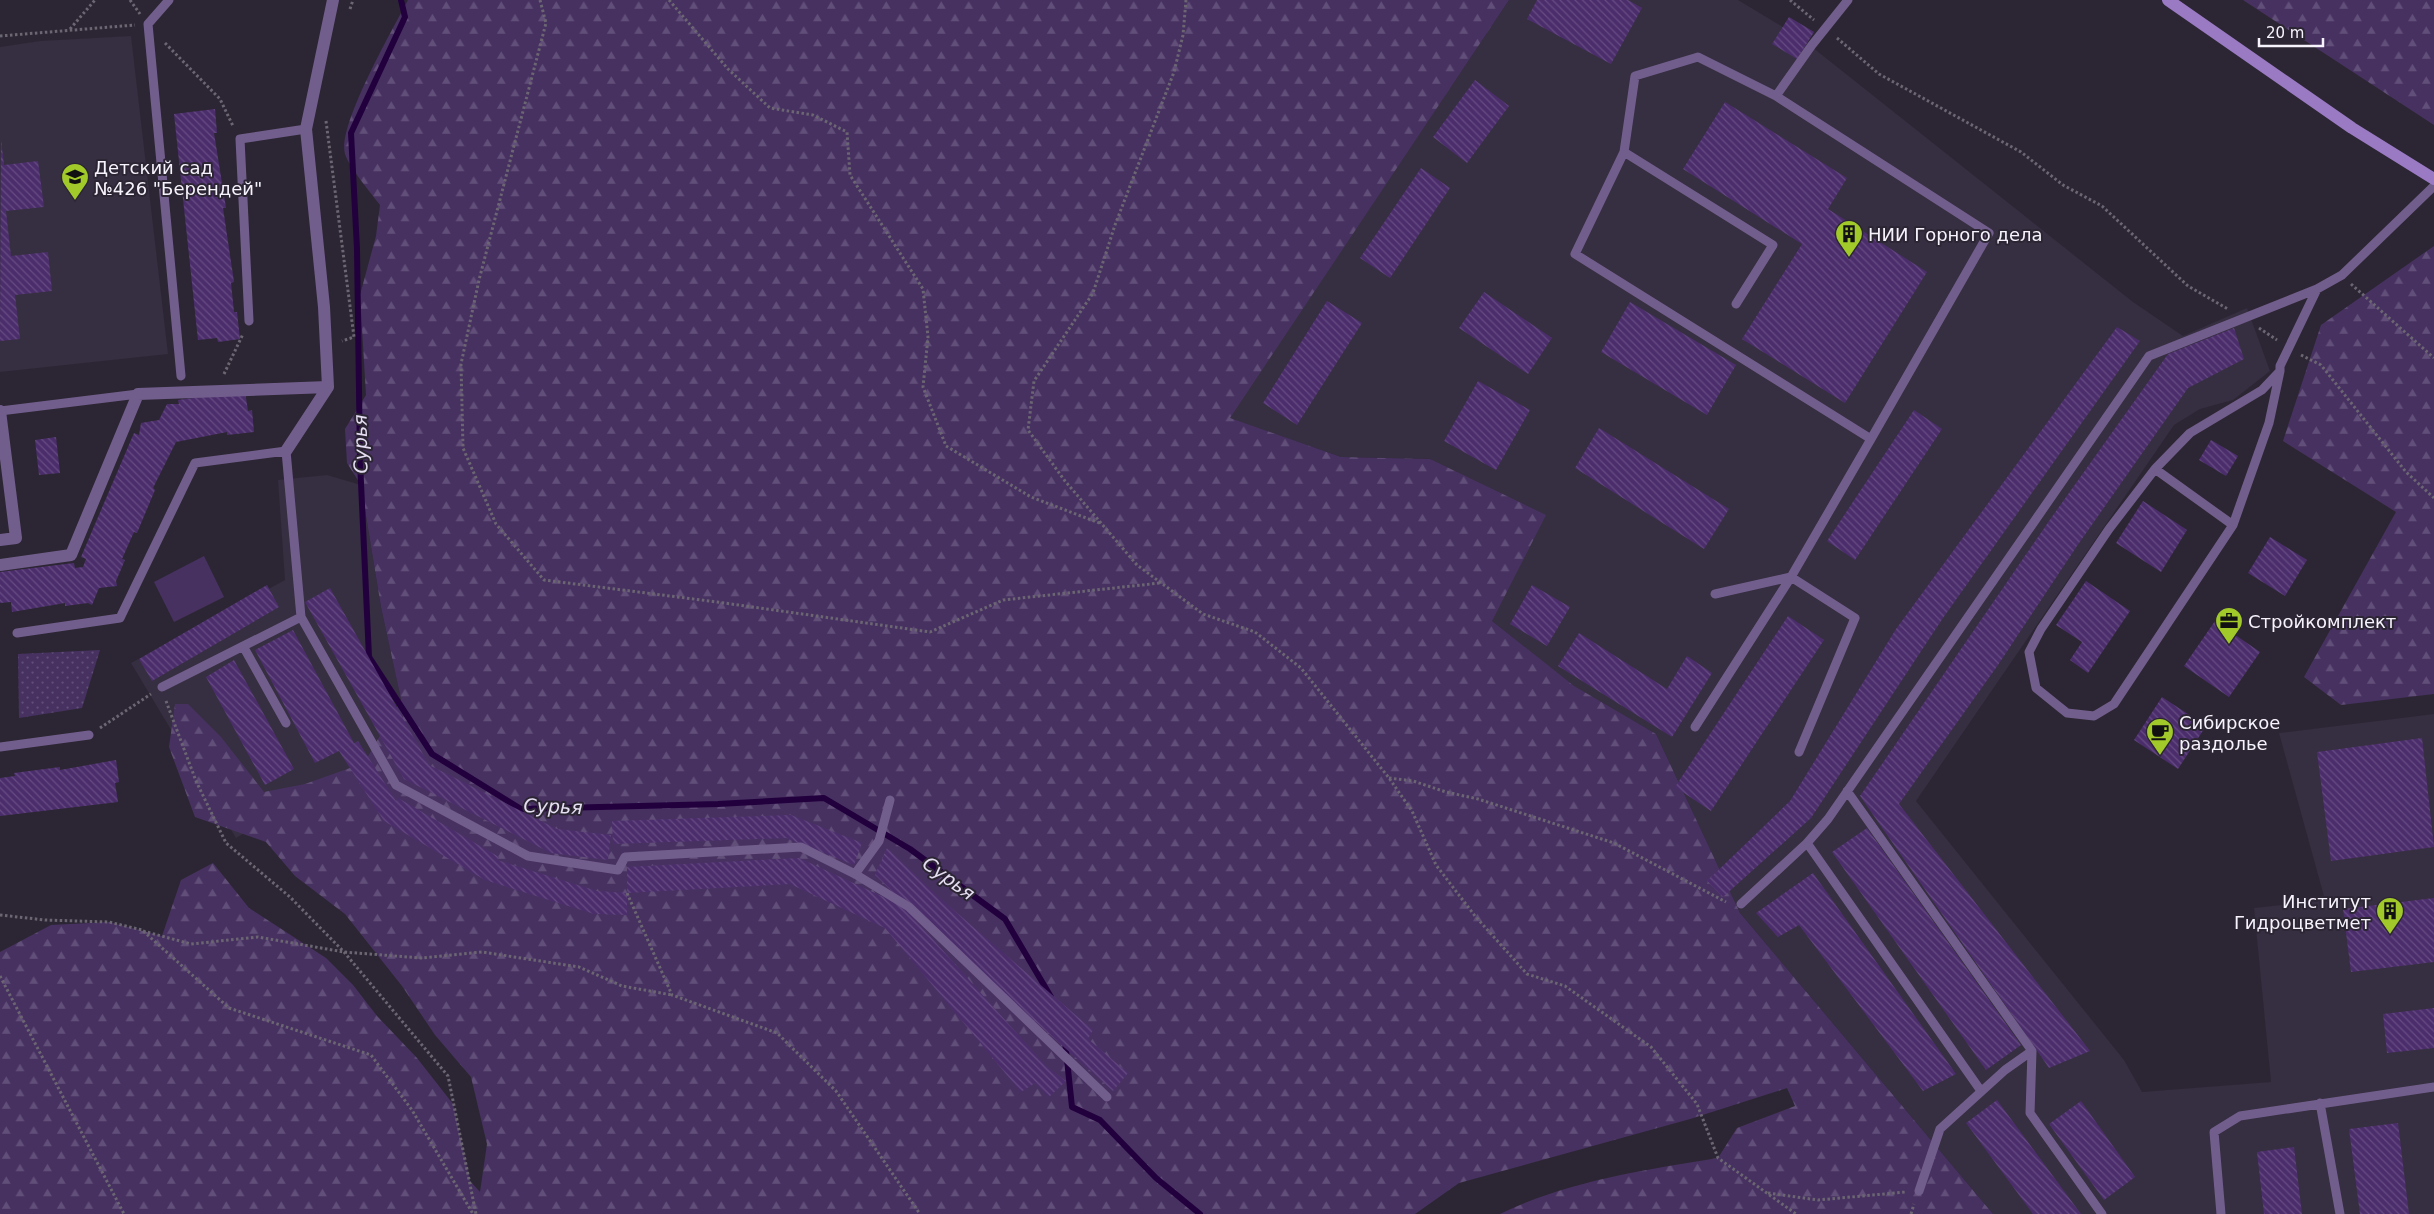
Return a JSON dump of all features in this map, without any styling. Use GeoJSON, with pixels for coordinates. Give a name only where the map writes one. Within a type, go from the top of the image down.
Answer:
{"type":"FeatureCollection","features":[{"type":"Feature","properties":{"kind":"street"},"geometry":{"type":"LineString","coordinates":[[286,451],[328,387],[324,346],[324,308],[306,129],[333,0]]}},
{"type":"Feature","properties":{"kind":"street"},"geometry":{"type":"LineString","coordinates":[[2168,0],[2352,128],[2434,179]]}},
{"type":"Feature","properties":{"kind":"street"},"geometry":{"type":"LineString","coordinates":[[0,565],[71,555],[138,394],[328,387]]}},
{"type":"Feature","properties":{"kind":"street"},"geometry":{"type":"LineString","coordinates":[[0,411],[16,538],[0,540]]}},
{"type":"Feature","properties":{"kind":"lane"},"geometry":{"type":"LineString","coordinates":[[169,0],[148,24],[181,376]]}},
{"type":"Feature","properties":{"kind":"lane"},"geometry":{"type":"LineString","coordinates":[[1776,96],[1848,0]]}},
{"type":"Feature","properties":{"kind":"lane"},"geometry":{"type":"LineString","coordinates":[[1695,727],[1791,577],[1989,234],[1776,96],[1698,57],[1635,76],[1624,152],[1575,254],[1871,438]]}},
{"type":"Feature","properties":{"kind":"lane"},"geometry":{"type":"LineString","coordinates":[[249,321],[240,139],[306,129]]}},
{"type":"Feature","properties":{"kind":"lane"},"geometry":{"type":"LineString","coordinates":[[1624,152],[1773,245],[1736,304]]}},
{"type":"Feature","properties":{"kind":"lane"},"geometry":{"type":"LineString","coordinates":[[1741,904],[1807,843],[1828,819],[2149,356],[2317,289],[2342,275],[2434,186]]}},
{"type":"Feature","properties":{"kind":"lane"},"geometry":{"type":"LineString","coordinates":[[2280,371],[2262,390],[2190,432],[2155,469],[2109,529],[2041,628],[2029,652],[2036,688],[2067,713],[2094,716],[2114,704],[2233,525],[2269,423],[2280,371],[2317,289]]}},
{"type":"Feature","properties":{"kind":"lane"},"geometry":{"type":"LineString","coordinates":[[0,411],[138,394]]}},
{"type":"Feature","properties":{"kind":"lane"},"geometry":{"type":"LineString","coordinates":[[17,633],[120,618],[195,463],[286,451],[301,617],[396,785],[528,856],[618,870],[624,857],[801,847],[855,874],[909,907],[1107,1097]]}},
{"type":"Feature","properties":{"kind":"lane"},"geometry":{"type":"LineString","coordinates":[[2155,469],[2233,525]]}},
{"type":"Feature","properties":{"kind":"lane"},"geometry":{"type":"LineString","coordinates":[[1715,594],[1791,577],[1856,618],[1799,752]]}},
{"type":"Feature","properties":{"kind":"lane"},"geometry":{"type":"LineString","coordinates":[[162,687],[301,617]]}},
{"type":"Feature","properties":{"kind":"lane"},"geometry":{"type":"LineString","coordinates":[[244,646],[286,723]]}},
{"type":"Feature","properties":{"kind":"lane"},"geometry":{"type":"LineString","coordinates":[[0,747],[89,735]]}},
{"type":"Feature","properties":{"kind":"lane"},"geometry":{"type":"LineString","coordinates":[[1846,791],[2032,1051],[2030,1113],[2102,1214]]}},
{"type":"Feature","properties":{"kind":"lane"},"geometry":{"type":"LineString","coordinates":[[855,874],[879,841],[890,800]]}},
{"type":"Feature","properties":{"kind":"lane"},"geometry":{"type":"LineString","coordinates":[[1807,843],[1981,1091]]}},
{"type":"Feature","properties":{"kind":"lane"},"geometry":{"type":"LineString","coordinates":[[1919,1191],[1940,1129],[1981,1091],[2032,1051]]}},
{"type":"Feature","properties":{"kind":"lane"},"geometry":{"type":"LineString","coordinates":[[2221,1214],[2214,1132],[2240,1116],[2434,1087]]}},
{"type":"Feature","properties":{"kind":"lane"},"geometry":{"type":"LineString","coordinates":[[2320,1103],[2340,1214]]}},
{"type":"Feature","properties":{"kind":"path"},"geometry":{"type":"LineString","coordinates":[[70,29],[96,0]]}},
{"type":"Feature","properties":{"kind":"path"},"geometry":{"type":"LineString","coordinates":[[347,18],[353,0]]}},
{"type":"Feature","properties":{"kind":"path"},"geometry":{"type":"LineString","coordinates":[[540,0],[546,23],[479,280],[461,364],[463,448],[496,524],[544,580],[930,632],[1003,600],[1161,583]]}},
{"type":"Feature","properties":{"kind":"path"},"geometry":{"type":"LineString","coordinates":[[669,0],[728,69],[770,108],[813,115],[847,132],[850,175],[923,289],[928,337],[922,387],[946,446],[1032,497],[1102,524]]}},
{"type":"Feature","properties":{"kind":"path"},"geometry":{"type":"LineString","coordinates":[[1186,0],[1183,35],[1174,72],[1115,225],[1094,293],[1034,381],[1028,430],[1065,481],[1137,565],[1203,614],[1254,632],[1301,668],[1389,778],[1412,811],[1436,865],[1475,916],[1527,974],[1565,986],[1651,1047],[1697,1104],[1718,1158],[1796,1214]]}},
{"type":"Feature","properties":{"kind":"path"},"geometry":{"type":"LineString","coordinates":[[1790,0],[1879,74],[2021,152],[2063,185],[2102,206],[2188,286],[2243,318],[2289,348],[2321,365],[2406,472],[2434,498]]}},
{"type":"Feature","properties":{"kind":"path"},"geometry":{"type":"LineString","coordinates":[[0,36],[148,24],[220,99],[240,139]]}},
{"type":"Feature","properties":{"kind":"path"},"geometry":{"type":"LineString","coordinates":[[324,346],[354,337],[325,112]]}},
{"type":"Feature","properties":{"kind":"path"},"geometry":{"type":"LineString","coordinates":[[2342,275],[2434,358]]}},
{"type":"Feature","properties":{"kind":"path"},"geometry":{"type":"LineString","coordinates":[[216,390],[249,321]]}},
{"type":"Feature","properties":{"kind":"path"},"geometry":{"type":"LineString","coordinates":[[89,735],[162,687],[196,781],[226,843],[290,897],[344,952],[448,1076],[474,1214]]}},
{"type":"Feature","properties":{"kind":"path"},"geometry":{"type":"LineString","coordinates":[[1389,778],[1413,780],[1446,792],[1478,798],[1614,843],[1726,902],[1741,904]]}},
{"type":"Feature","properties":{"kind":"path"},"geometry":{"type":"LineString","coordinates":[[627,893],[672,995]]}},
{"type":"Feature","properties":{"kind":"path"},"geometry":{"type":"LineString","coordinates":[[0,915],[45,920],[109,922],[191,944],[258,937],[344,952],[421,958],[482,952],[579,967],[622,986],[672,995],[777,1033],[836,1091],[920,1214]]}},
{"type":"Feature","properties":{"kind":"path"},"geometry":{"type":"LineString","coordinates":[[142,930],[229,1008],[371,1055],[412,1110],[474,1214]]}},
{"type":"Feature","properties":{"kind":"path"},"geometry":{"type":"LineString","coordinates":[[0,976],[124,1214]]}},
{"type":"Feature","properties":{"kind":"path"},"geometry":{"type":"LineString","coordinates":[[1767,1193],[1818,1200],[1919,1191]]}},
{"type":"Feature","properties":{"kind":"shaded area"},"geometry":{"type":"Polygon","coordinates":[[[1509,0],[1738,0],[1783,27],[1789,17],[1814,32],[1807,43],[2133,302],[2183,336],[2247,308],[2270,371],[2233,400],[2200,409],[2174,425],[1916,801],[2124,1060],[2142,1092],[2271,1082],[2254,908],[2325,900],[2279,733],[2434,714],[2434,1214],[1993,1214],[1740,913],[1656,734],[1574,687],[1492,621],[1431,459],[1341,457],[1229,418],[1509,0]]]}},
{"type":"Feature","properties":{"kind":"shaded area","name":"Детский сад №426 \"Берендей\""},"geometry":{"type":"Polygon","coordinates":[[[131,36],[168,354],[0,372],[0,47],[40,41],[131,36]]]}},
{"type":"Feature","properties":{"kind":"shaded area"},"geometry":{"type":"Polygon","coordinates":[[[327,475],[361,485],[381,607],[401,698],[364,763],[236,838],[131,663],[285,580],[278,480],[327,475]]]}},
{"type":"Feature","properties":{"kind":"green space"},"geometry":{"type":"Polygon","coordinates":[[[408,0],[1509,0],[1230,418],[1341,457],[1430,459],[1546,515],[1492,621],[1574,686],[1656,734],[1740,913],[1993,1214],[1500,1214],[1552,1193],[1579,1185],[1634,1172],[1718,1158],[1737,1128],[1795,1106],[1787,1088],[1690,1119],[1459,1183],[1415,1214],[0,1214],[0,952],[51,925],[109,922],[162,936],[181,880],[213,863],[249,908],[326,958],[353,985],[377,1016],[417,1058],[453,1104],[470,1181],[480,1192],[487,1144],[471,1077],[435,1035],[402,986],[345,914],[295,876],[266,842],[195,817],[169,747],[175,704],[188,704],[221,737],[264,792],[305,784],[364,763],[401,699],[381,607],[361,485],[347,463],[345,429],[366,395],[360,295],[376,236],[380,205],[355,173],[347,159],[345,141],[349,122],[357,101],[379,54],[408,0]]]}},
{"type":"Feature","properties":{"kind":"green space"},"geometry":{"type":"Polygon","coordinates":[[[2243,0],[2434,0],[2434,125],[2243,0]]]}},
{"type":"Feature","properties":{"kind":"green space"},"geometry":{"type":"Polygon","coordinates":[[[2434,246],[2434,694],[2341,705],[2304,677],[2396,512],[2283,441],[2321,325],[2434,246]]]}},
{"type":"Feature","properties":{"kind":"green space"},"geometry":{"type":"Polygon","coordinates":[[[204,556],[224,597],[174,622],[154,582],[204,556]]]}},
{"type":"Feature","properties":{"kind":"green space"},"geometry":{"type":"Polygon","coordinates":[[[100,650],[82,708],[19,718],[18,654],[100,650]]]}},
{"type":"Feature","properties":{"kind":"building"},"geometry":{"type":"Polygon","coordinates":[[[1537,0],[1628,0],[1642,8],[1611,64],[1527,19],[1537,0]]]}},
{"type":"Feature","properties":{"kind":"building"},"geometry":{"type":"Polygon","coordinates":[[[1789,17],[1814,32],[1797,59],[1772,44],[1789,17]]]}},
{"type":"Feature","properties":{"kind":"building"},"geometry":{"type":"Polygon","coordinates":[[[1475,80],[1509,106],[1467,163],[1433,137],[1475,80]]]}},
{"type":"Feature","properties":{"kind":"building","name":"НИИ Горного дела"},"geometry":{"type":"Polygon","coordinates":[[[1725,102],[1847,178],[1828,209],[1927,272],[1845,403],[1742,339],[1802,244],[1683,169],[1725,102]]]}},
{"type":"Feature","properties":{"kind":"building"},"geometry":{"type":"Polygon","coordinates":[[[215,109],[217,133],[214,133],[226,208],[223,208],[234,282],[231,283],[234,312],[237,312],[240,339],[218,342],[217,338],[198,340],[174,114],[215,109]]]}},
{"type":"Feature","properties":{"kind":"building"},"geometry":{"type":"Polygon","coordinates":[[[1,139],[4,165],[38,161],[44,207],[6,211],[11,256],[48,252],[52,291],[15,295],[20,339],[0,341],[1,139]]]}},
{"type":"Feature","properties":{"kind":"building"},"geometry":{"type":"Polygon","coordinates":[[[1421,168],[1450,188],[1390,278],[1360,258],[1421,168]]]}},
{"type":"Feature","properties":{"kind":"building"},"geometry":{"type":"Polygon","coordinates":[[[1484,292],[1552,338],[1528,374],[1459,328],[1484,292]]]}},
{"type":"Feature","properties":{"kind":"building"},"geometry":{"type":"Polygon","coordinates":[[[1327,301],[1362,323],[1297,425],[1263,403],[1327,301]]]}},
{"type":"Feature","properties":{"kind":"building"},"geometry":{"type":"Polygon","coordinates":[[[1630,302],[1736,365],[1707,415],[1601,352],[1630,302]]]}},
{"type":"Feature","properties":{"kind":"building"},"geometry":{"type":"Polygon","coordinates":[[[2117,327],[2140,341],[1943,618],[1811,818],[1723,897],[1707,881],[1790,801],[1896,629],[2117,327]]]}},
{"type":"Feature","properties":{"kind":"building"},"geometry":{"type":"Polygon","coordinates":[[[2234,328],[2244,359],[2188,388],[2077,546],[1998,665],[1899,804],[2090,1051],[2049,1068],[1860,796],[2049,521],[2168,354],[2234,328]]]}},
{"type":"Feature","properties":{"kind":"building"},"geometry":{"type":"Polygon","coordinates":[[[1478,381],[1530,410],[1496,470],[1444,441],[1478,381]]]}},
{"type":"Feature","properties":{"kind":"building"},"geometry":{"type":"Polygon","coordinates":[[[245,391],[248,411],[252,410],[254,432],[227,435],[227,432],[176,442],[153,488],[155,490],[137,533],[134,532],[122,559],[125,560],[116,581],[117,586],[99,588],[92,605],[88,603],[65,606],[65,603],[12,612],[11,602],[0,603],[0,572],[74,563],[75,568],[83,567],[86,559],[81,557],[134,433],[139,435],[141,423],[159,420],[167,404],[179,404],[178,400],[245,391]]]}},
{"type":"Feature","properties":{"kind":"building"},"geometry":{"type":"Polygon","coordinates":[[[1914,410],[1942,429],[1855,560],[1827,541],[1914,410]]]}},
{"type":"Feature","properties":{"kind":"building"},"geometry":{"type":"Polygon","coordinates":[[[1599,428],[1729,509],[1704,549],[1575,468],[1599,428]]]}},
{"type":"Feature","properties":{"kind":"building"},"geometry":{"type":"Polygon","coordinates":[[[56,437],[60,473],[39,475],[35,440],[56,437]]]}},
{"type":"Feature","properties":{"kind":"building"},"geometry":{"type":"Polygon","coordinates":[[[2211,440],[2238,456],[2226,476],[2199,460],[2211,440]]]}},
{"type":"Feature","properties":{"kind":"building"},"geometry":{"type":"Polygon","coordinates":[[[2143,501],[2187,530],[2161,572],[2116,543],[2143,501]]]}},
{"type":"Feature","properties":{"kind":"building"},"geometry":{"type":"Polygon","coordinates":[[[2270,537],[2307,560],[2285,596],[2248,573],[2270,537]]]}},
{"type":"Feature","properties":{"kind":"building"},"geometry":{"type":"Polygon","coordinates":[[[2086,581],[2130,611],[2088,673],[2070,660],[2082,642],[2056,625],[2086,581]]]}},
{"type":"Feature","properties":{"kind":"building"},"geometry":{"type":"Polygon","coordinates":[[[267,585],[279,607],[152,681],[139,659],[267,585]]]}},
{"type":"Feature","properties":{"kind":"building"},"geometry":{"type":"Polygon","coordinates":[[[1532,585],[1570,607],[1547,646],[1510,624],[1532,585]]]}},
{"type":"Feature","properties":{"kind":"building"},"geometry":{"type":"Polygon","coordinates":[[[330,588],[429,765],[557,829],[611,835],[608,860],[551,853],[404,779],[305,602],[330,588]]]}},
{"type":"Feature","properties":{"kind":"building"},"geometry":{"type":"Polygon","coordinates":[[[1788,616],[1824,640],[1711,811],[1675,787],[1788,616]]]}},
{"type":"Feature","properties":{"kind":"building"},"geometry":{"type":"Polygon","coordinates":[[[2215,621],[2260,652],[2229,697],[2184,666],[2215,621]]]}},
{"type":"Feature","properties":{"kind":"building"},"geometry":{"type":"Polygon","coordinates":[[[293,630],[354,743],[343,749],[358,741],[396,801],[398,798],[499,857],[497,860],[597,891],[627,893],[627,915],[594,914],[485,880],[384,821],[339,751],[315,763],[255,650],[293,630]]]}},
{"type":"Feature","properties":{"kind":"building"},"geometry":{"type":"Polygon","coordinates":[[[1579,633],[1667,689],[1687,656],[1712,673],[1672,737],[1558,666],[1579,633]]]}},
{"type":"Feature","properties":{"kind":"building"},"geometry":{"type":"Polygon","coordinates":[[[234,660],[294,769],[265,785],[206,677],[234,660]]]}},
{"type":"Feature","properties":{"kind":"building"},"geometry":{"type":"Polygon","coordinates":[[[2162,697],[2206,726],[2178,769],[2134,740],[2162,697]]]}},
{"type":"Feature","properties":{"kind":"building"},"geometry":{"type":"Polygon","coordinates":[[[2422,738],[2434,847],[2331,861],[2317,752],[2422,738]]]}},
{"type":"Feature","properties":{"kind":"building"},"geometry":{"type":"Polygon","coordinates":[[[116,760],[119,782],[115,783],[118,802],[0,816],[0,778],[15,776],[14,773],[60,767],[60,770],[116,760]]]}},
{"type":"Feature","properties":{"kind":"building"},"geometry":{"type":"Polygon","coordinates":[[[791,815],[862,843],[854,865],[786,838],[613,844],[612,821],[791,815]]]}},
{"type":"Feature","properties":{"kind":"building"},"geometry":{"type":"Polygon","coordinates":[[[1867,828],[2021,1045],[1986,1070],[1832,852],[1867,828]]]}},
{"type":"Feature","properties":{"kind":"building"},"geometry":{"type":"Polygon","coordinates":[[[887,848],[942,900],[1093,1030],[1088,1039],[1128,1073],[1113,1091],[923,921],[875,875],[887,848]]]}},
{"type":"Feature","properties":{"kind":"building"},"geometry":{"type":"Polygon","coordinates":[[[799,858],[903,906],[1047,1067],[1066,1081],[1049,1097],[1035,1083],[1021,1092],[885,928],[790,884],[627,893],[627,867],[799,858]]]}},
{"type":"Feature","properties":{"kind":"building"},"geometry":{"type":"Polygon","coordinates":[[[1813,873],[1956,1074],[1923,1091],[1799,925],[1778,937],[1756,913],[1813,873]]]}},
{"type":"Feature","properties":{"kind":"building","name":"Институт Гидроцветмет"},"geometry":{"type":"Polygon","coordinates":[[[2434,898],[2434,962],[2351,972],[2343,909],[2434,898]]]}},
{"type":"Feature","properties":{"kind":"building"},"geometry":{"type":"Polygon","coordinates":[[[2434,1008],[2434,1048],[2387,1053],[2383,1014],[2434,1008]]]}},
{"type":"Feature","properties":{"kind":"building"},"geometry":{"type":"Polygon","coordinates":[[[1997,1100],[2081,1214],[2033,1214],[1966,1123],[1997,1100]]]}},
{"type":"Feature","properties":{"kind":"building"},"geometry":{"type":"Polygon","coordinates":[[[2081,1101],[2135,1177],[2104,1200],[2049,1124],[2081,1101]]]}},
{"type":"Feature","properties":{"kind":"building"},"geometry":{"type":"Polygon","coordinates":[[[2398,1123],[2409,1214],[2360,1214],[2349,1129],[2398,1123]]]}},
{"type":"Feature","properties":{"kind":"building"},"geometry":{"type":"Polygon","coordinates":[[[2294,1147],[2302,1214],[2264,1214],[2257,1152],[2294,1147]]]}},
{"type":"Feature","properties":{"kind":"waterway","name":"Сурья"},"geometry":{"type":"LineString","coordinates":[[401,0],[405,17],[351,133],[357,249],[360,461],[369,657],[432,754],[521,809],[718,804],[824,798],[910,849],[1005,919],[1051,997]]}},
{"type":"Feature","properties":{"kind":"waterway","name":"Сурья"},"geometry":{"type":"LineString","coordinates":[[1065,1041],[1072,1107],[1100,1120],[1156,1178],[1200,1214]]}},
{"type":"Feature","properties":{"kind":"place","name":"Детский сад №426 \"Берендей\""},"geometry":{"type":"Point","coordinates":[75,201]}},
{"type":"Feature","properties":{"kind":"place","name":"НИИ Горного дела"},"geometry":{"type":"Point","coordinates":[1849,258]}},
{"type":"Feature","properties":{"kind":"place","name":"Стройкомплект"},"geometry":{"type":"Point","coordinates":[2229,645]}},
{"type":"Feature","properties":{"kind":"place","name":"Сибирское раздолье"},"geometry":{"type":"Point","coordinates":[2160,756]}},
{"type":"Feature","properties":{"kind":"place","name":"Институт Гидроцветмет"},"geometry":{"type":"Point","coordinates":[2390,935]}}]}
